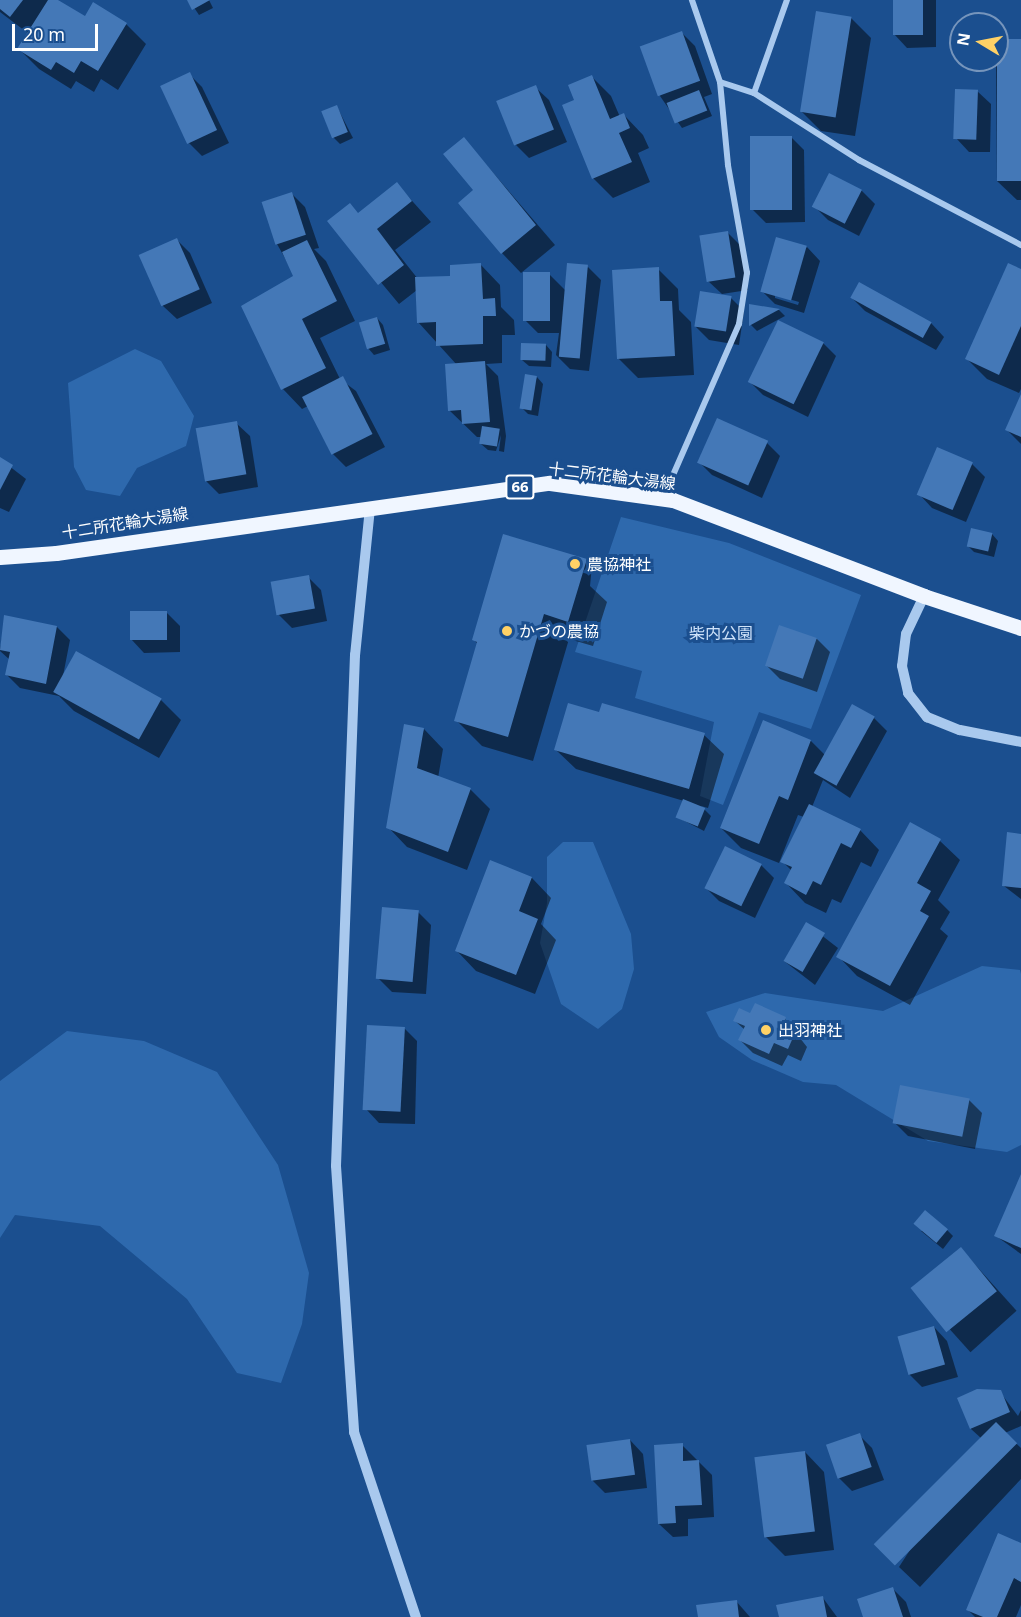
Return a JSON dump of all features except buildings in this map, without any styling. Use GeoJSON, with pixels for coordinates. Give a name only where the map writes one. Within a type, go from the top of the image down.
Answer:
{"type":"FeatureCollection","features":[{"type":"Feature","properties":{"kind":"main road","name":"十二所花輪大湯線"},"geometry":{"type":"LineString","coordinates":[[0,557],[56,553],[550,483],[663,499],[841,562],[924,596],[1021,628]]}},
{"type":"Feature","properties":{"kind":"street"},"geometry":{"type":"LineString","coordinates":[[663,499],[739,324],[747,273],[728,165],[720,82],[692,0]]}},
{"type":"Feature","properties":{"kind":"street"},"geometry":{"type":"LineString","coordinates":[[754,93],[787,0]]}},
{"type":"Feature","properties":{"kind":"street"},"geometry":{"type":"LineString","coordinates":[[720,82],[754,93],[859,160],[1021,245]]}},
{"type":"Feature","properties":{"kind":"street"},"geometry":{"type":"LineString","coordinates":[[370,508],[355,655],[336,1166],[354,1432],[416,1617]]}},
{"type":"Feature","properties":{"kind":"street"},"geometry":{"type":"LineString","coordinates":[[924,596],[906,634],[902,666],[908,693],[927,717],[960,730],[1021,742]]}},
{"type":"Feature","properties":{"kind":"green space"},"geometry":{"type":"Polygon","coordinates":[[[135,349],[161,361],[194,416],[186,446],[137,468],[120,496],[86,490],[74,467],[68,383],[135,349]]]}},
{"type":"Feature","properties":{"kind":"green space","name":"柴内公園"},"geometry":{"type":"Polygon","coordinates":[[[621,517],[729,543],[861,595],[811,729],[759,712],[723,805],[700,796],[714,722],[635,698],[642,671],[575,652],[621,517]]]}},
{"type":"Feature","properties":{"kind":"green space"},"geometry":{"type":"Polygon","coordinates":[[[563,842],[593,842],[631,934],[634,969],[622,1009],[598,1029],[561,1004],[540,943],[547,903],[547,857],[563,842]]]}},
{"type":"Feature","properties":{"kind":"green space"},"geometry":{"type":"Polygon","coordinates":[[[982,966],[1020,970],[1021,974],[1021,1145],[1007,1152],[928,1141],[836,1085],[803,1082],[752,1060],[719,1037],[706,1012],[765,993],[883,1011],[982,966]]]}},
{"type":"Feature","properties":{"kind":"green space"},"geometry":{"type":"Polygon","coordinates":[[[67,1031],[144,1041],[217,1072],[278,1165],[309,1273],[302,1324],[281,1383],[237,1373],[187,1299],[100,1226],[15,1215],[0,1238],[0,1081],[67,1031]]]}},
{"type":"Feature","properties":{"kind":"place","name":"農協神社"},"geometry":{"type":"Point","coordinates":[575,564]}},
{"type":"Feature","properties":{"kind":"place","name":"かづの農協"},"geometry":{"type":"Point","coordinates":[507,631]}},
{"type":"Feature","properties":{"kind":"place","name":"出羽神社"},"geometry":{"type":"Point","coordinates":[766,1030]}}]}
